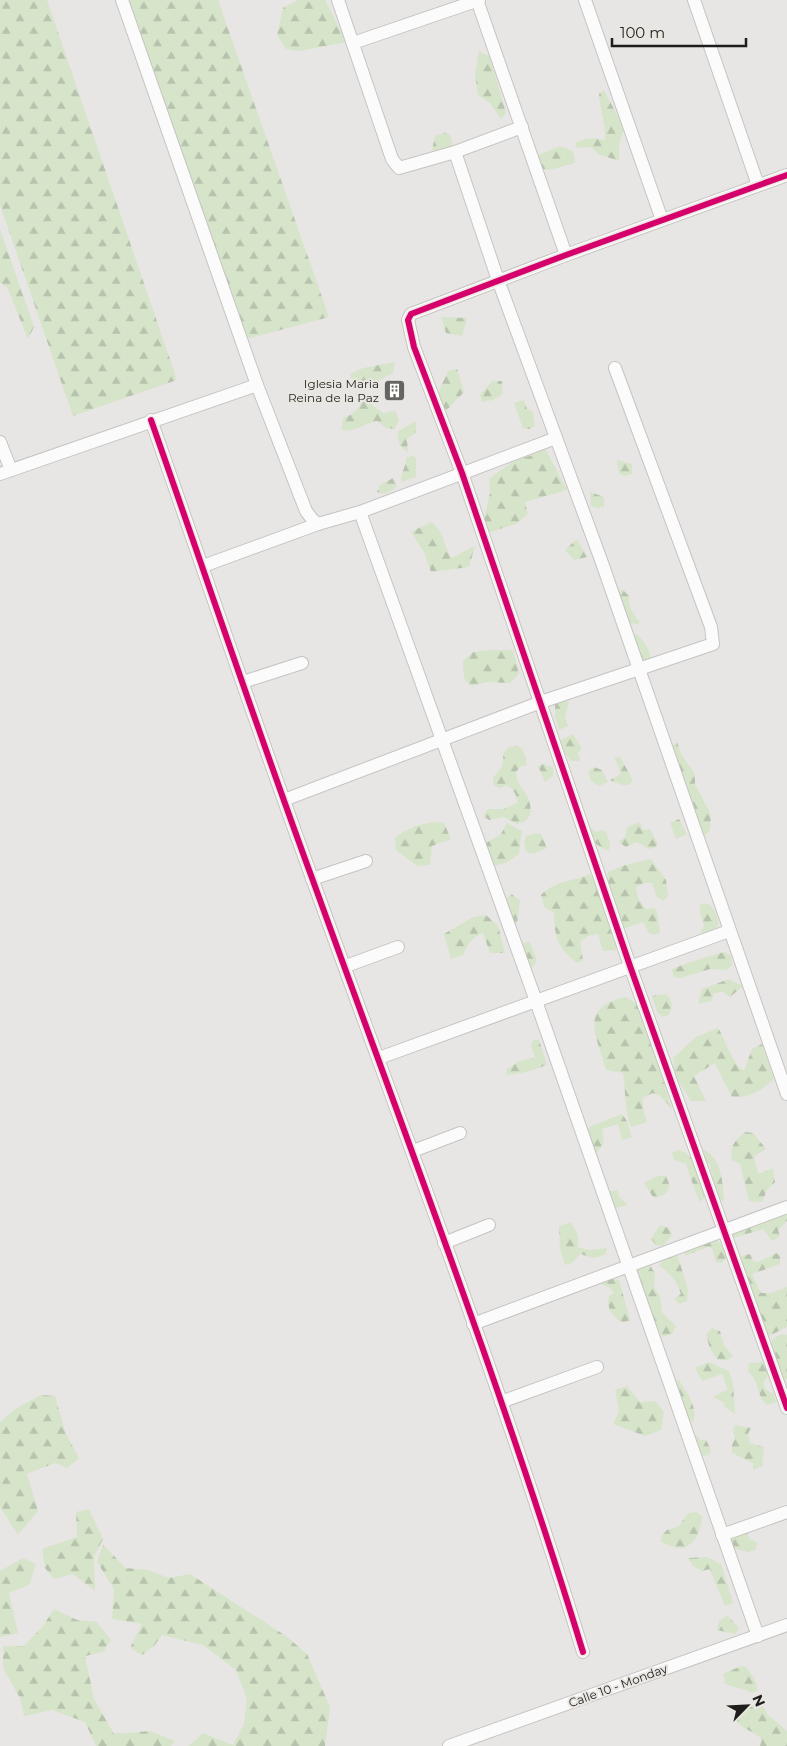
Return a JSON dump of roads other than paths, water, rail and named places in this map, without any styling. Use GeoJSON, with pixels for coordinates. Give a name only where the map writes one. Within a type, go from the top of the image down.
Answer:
{"type":"FeatureCollection","features":[{"type":"Feature","properties":{"kind":"street"},"geometry":{"type":"LineString","coordinates":[[122,0],[257,385],[306,511],[318,524]]}},
{"type":"Feature","properties":{"kind":"street"},"geometry":{"type":"LineString","coordinates":[[338,0],[392,159],[399,168],[455,152],[522,127]]}},
{"type":"Feature","properties":{"kind":"street"},"geometry":{"type":"LineString","coordinates":[[353,43],[478,0],[566,255]]}},
{"type":"Feature","properties":{"kind":"street"},"geometry":{"type":"LineString","coordinates":[[585,0],[662,220]]}},
{"type":"Feature","properties":{"kind":"street"},"geometry":{"type":"LineString","coordinates":[[694,0],[758,185]]}},
{"type":"Feature","properties":{"kind":"street"},"geometry":{"type":"LineString","coordinates":[[455,152],[498,280],[556,438],[787,1094]]}},
{"type":"Feature","properties":{"kind":"street"},"geometry":{"type":"LineString","coordinates":[[787,175],[498,280],[411,314],[408,320],[414,347],[462,473],[630,966],[787,1408]]}},
{"type":"Feature","properties":{"kind":"street"},"geometry":{"type":"LineString","coordinates":[[284,800],[541,702],[713,644],[710,627],[615,368]]}},
{"type":"Feature","properties":{"kind":"street"},"geometry":{"type":"LineString","coordinates":[[0,442],[5,472],[257,385]]}},
{"type":"Feature","properties":{"kind":"street"},"geometry":{"type":"LineString","coordinates":[[152,420],[312,879],[346,966],[502,1402],[583,1652]]}},
{"type":"Feature","properties":{"kind":"street"},"geometry":{"type":"LineString","coordinates":[[202,566],[318,524],[360,512],[556,438]]}},
{"type":"Feature","properties":{"kind":"street"},"geometry":{"type":"LineString","coordinates":[[360,512],[536,1001],[627,1266],[758,1636]]}},
{"type":"Feature","properties":{"kind":"street"},"geometry":{"type":"LineString","coordinates":[[243,682],[302,663]]}},
{"type":"Feature","properties":{"kind":"street"},"geometry":{"type":"LineString","coordinates":[[312,879],[366,860]]}},
{"type":"Feature","properties":{"kind":"street"},"geometry":{"type":"LineString","coordinates":[[379,1058],[630,966],[729,932]]}},
{"type":"Feature","properties":{"kind":"street"},"geometry":{"type":"LineString","coordinates":[[346,966],[398,947]]}},
{"type":"Feature","properties":{"kind":"street"},"geometry":{"type":"LineString","coordinates":[[413,1152],[460,1133]]}},
{"type":"Feature","properties":{"kind":"street"},"geometry":{"type":"LineString","coordinates":[[473,1324],[787,1207]]}},
{"type":"Feature","properties":{"kind":"street"},"geometry":{"type":"LineString","coordinates":[[444,1243],[489,1225]]}},
{"type":"Feature","properties":{"kind":"street"},"geometry":{"type":"LineString","coordinates":[[502,1402],[596,1367]]}},
{"type":"Feature","properties":{"kind":"street"},"geometry":{"type":"LineString","coordinates":[[722,1535],[787,1512]]}},
{"type":"Feature","properties":{"kind":"street","name":"Calle 10 - Monday"},"geometry":{"type":"LineString","coordinates":[[452,1745],[787,1625]]}},
{"type":"Feature","properties":{"kind":"place","name":"Iglesia Maria Reina de la Paz"},"geometry":{"type":"Point","coordinates":[395,391]}}]}
